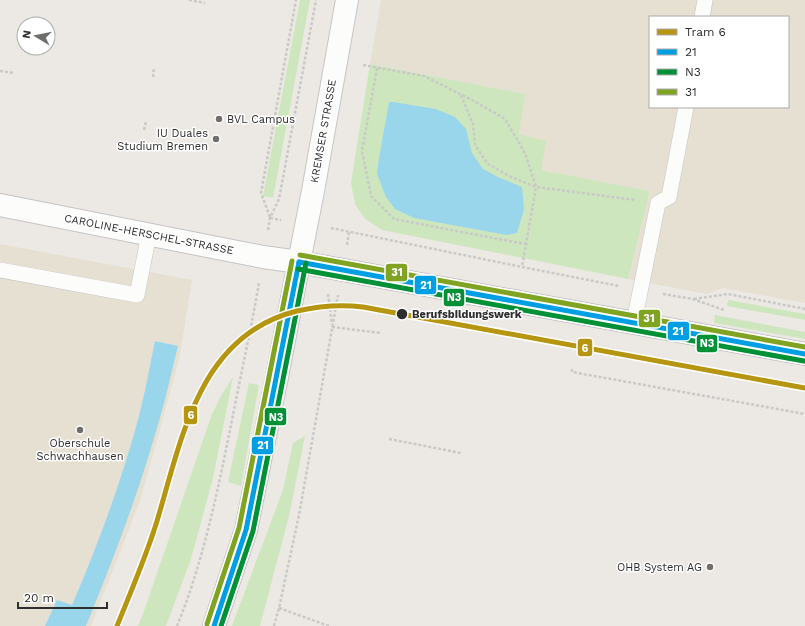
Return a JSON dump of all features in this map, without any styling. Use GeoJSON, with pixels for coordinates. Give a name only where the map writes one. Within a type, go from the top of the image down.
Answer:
{"type":"FeatureCollection","features":[{"type":"Feature","properties":{"kind":"street","name":"KREMSER STRASSE"},"geometry":{"type":"LineString","coordinates":[[214,626],[246,530],[313,191],[347,0]]}},
{"type":"Feature","properties":{"kind":"street","name":"CAROLINE-HERSCHEL-STRASSE"},"geometry":{"type":"LineString","coordinates":[[0,205],[263,257],[299,262],[805,354]]}},
{"type":"Feature","properties":{"kind":"lane"},"geometry":{"type":"LineString","coordinates":[[702,16],[705,0]]}},
{"type":"Feature","properties":{"kind":"lane"},"geometry":{"type":"LineString","coordinates":[[634,322],[658,203],[668,197],[686,108]]}},
{"type":"Feature","properties":{"kind":"lane"},"geometry":{"type":"LineString","coordinates":[[0,270],[137,295],[149,234]]}},
{"type":"Feature","properties":{"kind":"path"},"geometry":{"type":"LineString","coordinates":[[191,0],[205,3]]}},
{"type":"Feature","properties":{"kind":"path"},"geometry":{"type":"LineString","coordinates":[[270,218],[261,193],[296,0]]}},
{"type":"Feature","properties":{"kind":"path"},"geometry":{"type":"LineString","coordinates":[[177,626],[199,563],[219,485],[247,350],[270,218],[279,199],[316,0]]}},
{"type":"Feature","properties":{"kind":"path"},"geometry":{"type":"LineString","coordinates":[[335,61],[424,76],[505,119],[525,153],[536,187],[522,267]]}},
{"type":"Feature","properties":{"kind":"path"},"geometry":{"type":"LineString","coordinates":[[153,77],[154,68]]}},
{"type":"Feature","properties":{"kind":"path"},"geometry":{"type":"LineString","coordinates":[[377,68],[362,151],[370,196],[394,219],[525,244]]}},
{"type":"Feature","properties":{"kind":"path"},"geometry":{"type":"LineString","coordinates":[[0,71],[14,73]]}},
{"type":"Feature","properties":{"kind":"path"},"geometry":{"type":"LineString","coordinates":[[461,95],[473,124],[475,145],[488,164],[511,177],[536,187],[658,203]]}},
{"type":"Feature","properties":{"kind":"path"},"geometry":{"type":"LineString","coordinates":[[144,130],[146,121]]}},
{"type":"Feature","properties":{"kind":"path"},"geometry":{"type":"LineString","coordinates":[[349,232],[640,290],[693,299],[725,311]]}},
{"type":"Feature","properties":{"kind":"path"},"geometry":{"type":"LineString","coordinates":[[693,299],[728,294],[805,309]]}},
{"type":"Feature","properties":{"kind":"path"},"geometry":{"type":"LineString","coordinates":[[274,626],[299,515],[332,327],[381,333]]}},
{"type":"Feature","properties":{"kind":"path"},"geometry":{"type":"LineString","coordinates":[[572,369],[572,372],[805,414]]}},
{"type":"Feature","properties":{"kind":"path"},"geometry":{"type":"LineString","coordinates":[[390,439],[461,453]]}},
{"type":"Feature","properties":{"kind":"path"},"geometry":{"type":"LineString","coordinates":[[279,608],[329,626]]}},
{"type":"Feature","properties":{"kind":"shaded area"},"geometry":{"type":"Polygon","coordinates":[[[381,0],[805,0],[805,303],[723,288],[707,294],[628,279],[650,191],[541,170],[518,134],[525,94],[370,64],[381,0]]]}},
{"type":"Feature","properties":{"kind":"shaded area","name":"Oberschule Schwachhausen"},"geometry":{"type":"Polygon","coordinates":[[[0,244],[192,280],[179,360],[140,501],[91,626],[0,626],[0,244]]]}},
{"type":"Feature","properties":{"kind":"green space"},"geometry":{"type":"Polygon","coordinates":[[[300,0],[310,0],[273,198],[263,196],[300,0]]]}},
{"type":"Feature","properties":{"kind":"green space"},"geometry":{"type":"Polygon","coordinates":[[[370,64],[525,94],[519,134],[546,141],[541,170],[650,191],[628,279],[382,230],[365,219],[355,204],[351,183],[370,64]]]}},
{"type":"Feature","properties":{"kind":"green space"},"geometry":{"type":"Polygon","coordinates":[[[728,300],[805,314],[805,320],[727,306],[728,300]]]}},
{"type":"Feature","properties":{"kind":"green space"},"geometry":{"type":"Polygon","coordinates":[[[715,315],[805,332],[805,339],[714,323],[715,315]]]}},
{"type":"Feature","properties":{"kind":"green space"},"geometry":{"type":"Polygon","coordinates":[[[233,377],[213,478],[191,559],[166,626],[138,626],[212,414],[233,377]]]}},
{"type":"Feature","properties":{"kind":"green space"},"geometry":{"type":"Polygon","coordinates":[[[249,383],[259,385],[241,486],[228,482],[249,383]]]}},
{"type":"Feature","properties":{"kind":"green space"},"geometry":{"type":"Polygon","coordinates":[[[305,436],[289,516],[260,626],[232,626],[283,490],[293,443],[305,436]]]}},
{"type":"Feature","properties":{"kind":"water"},"geometry":{"type":"Polygon","coordinates":[[[389,102],[436,109],[455,117],[466,129],[472,153],[483,169],[522,187],[524,209],[517,233],[507,235],[414,218],[395,209],[386,197],[377,174],[389,102]]]}},
{"type":"Feature","properties":{"kind":"water"},"geometry":{"type":"Polygon","coordinates":[[[155,341],[178,346],[149,456],[115,554],[86,626],[45,626],[57,600],[72,605],[99,539],[115,495],[136,427],[155,341]]]}},
{"type":"Feature","properties":{"kind":"tram line","name":"6"},"geometry":{"type":"LineString","coordinates":[[117,626],[148,548],[186,424],[200,394],[216,366],[237,342],[264,324],[297,311],[330,306],[363,307],[805,388]]}},
{"type":"Feature","properties":{"kind":"transit line","name":"31"},"geometry":{"type":"LineString","coordinates":[[300,255],[805,347]]}},
{"type":"Feature","properties":{"kind":"transit line","name":"31"},"geometry":{"type":"LineString","coordinates":[[207,624],[239,528],[292,261]]}},
{"type":"Feature","properties":{"kind":"transit line","name":"21"},"geometry":{"type":"LineString","coordinates":[[299,262],[805,354]]}},
{"type":"Feature","properties":{"kind":"transit line","name":"21"},"geometry":{"type":"LineString","coordinates":[[214,626],[246,530],[299,262]]}},
{"type":"Feature","properties":{"kind":"transit line","name":"N3"},"geometry":{"type":"LineString","coordinates":[[221,626],[253,531],[306,263]]}},
{"type":"Feature","properties":{"kind":"transit line","name":"N3"},"geometry":{"type":"LineString","coordinates":[[298,269],[804,361]]}},
{"type":"Feature","properties":{"kind":"place","name":"BVL Campus"},"geometry":{"type":"Point","coordinates":[219,119]}},
{"type":"Feature","properties":{"kind":"place","name":"IU Duales Studium Bremen"},"geometry":{"type":"Point","coordinates":[216,139]}},
{"type":"Feature","properties":{"kind":"place","name":"Berufsbildungswerk"},"geometry":{"type":"Point","coordinates":[402,314]}},
{"type":"Feature","properties":{"kind":"place","name":"Oberschule Schwachhausen"},"geometry":{"type":"Point","coordinates":[80,430]}},
{"type":"Feature","properties":{"kind":"place","name":"OHB System AG"},"geometry":{"type":"Point","coordinates":[710,567]}}]}
